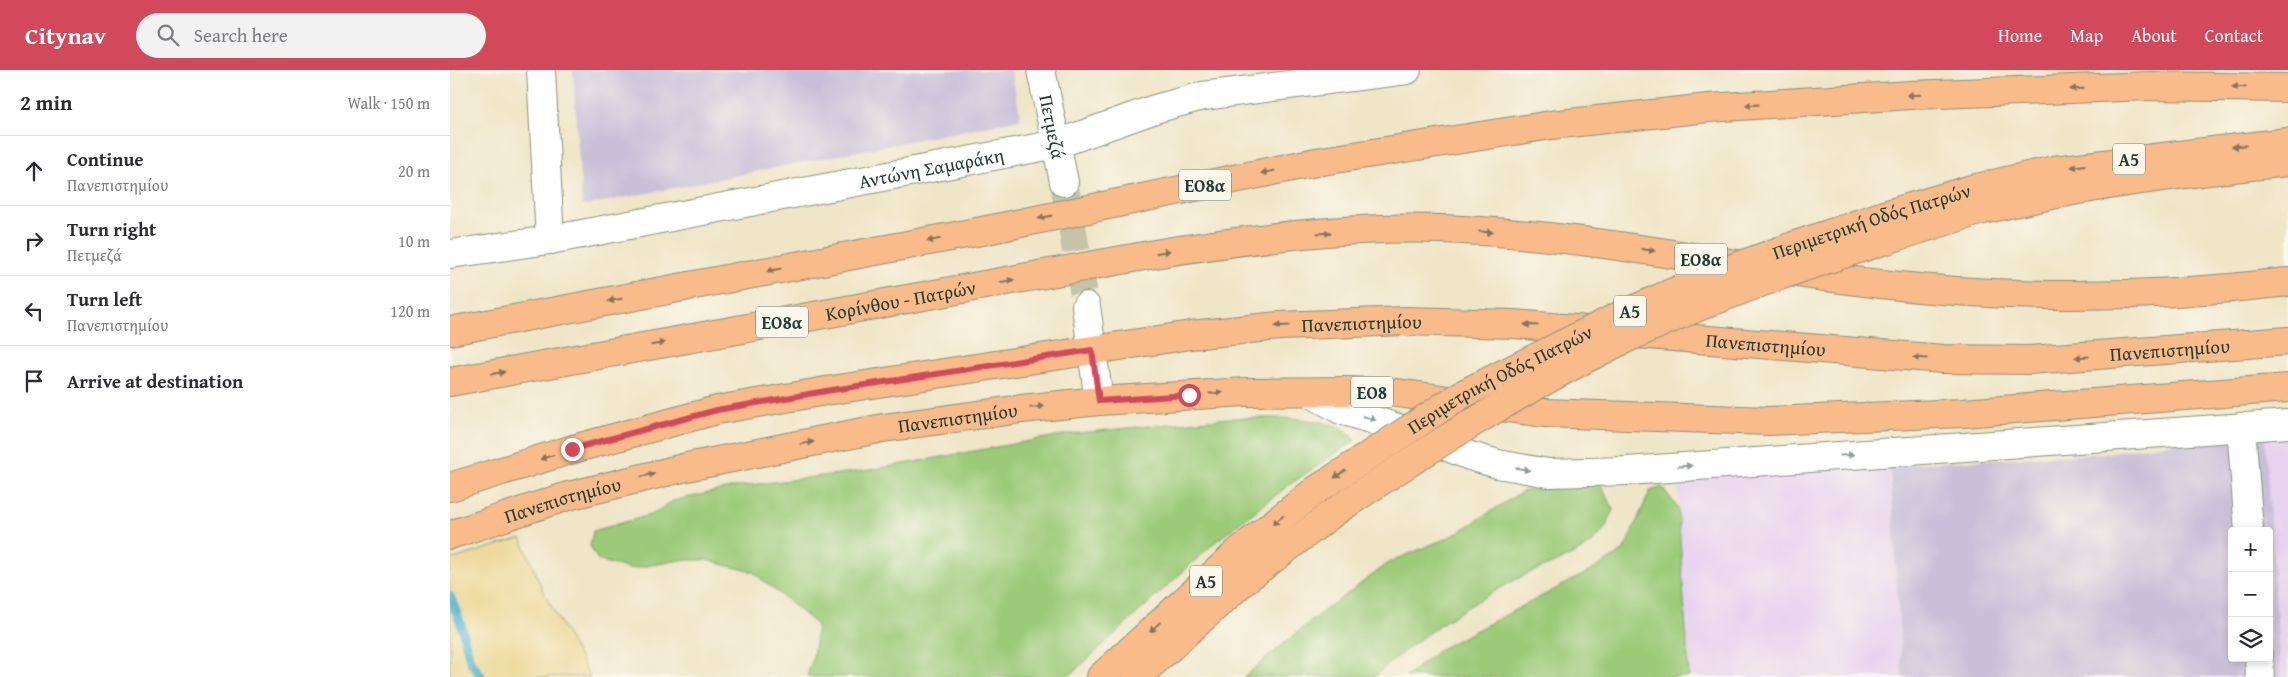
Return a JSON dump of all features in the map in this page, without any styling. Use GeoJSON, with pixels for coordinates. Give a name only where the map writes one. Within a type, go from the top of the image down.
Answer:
{"type":"FeatureCollection","features":[{"type":"Feature","properties":{"kind":"main road","name":"ΕΟ8α"},"geometry":{"type":"LineString","coordinates":[[450,331],[972,232],[1316,162],[1616,116],[1911,95],[2148,86],[2288,88]]}},
{"type":"Feature","properties":{"kind":"main road","name":"Περιμετρική Οδός Πατρών"},"geometry":{"type":"LineString","coordinates":[[1137,677],[1246,580],[1333,513],[1420,456],[1526,393],[1611,346],[1710,304],[2054,170],[2208,150],[2288,142]]}},
{"type":"Feature","properties":{"kind":"main road","name":"Περιμετρική Οδός Πατρών"},"geometry":{"type":"LineString","coordinates":[[1101,677],[1239,552],[1316,490],[1461,395],[1619,316],[1703,279],[1881,216],[1975,200],[2034,198],[2148,178],[2288,162]]}},
{"type":"Feature","properties":{"kind":"main road","name":"Κορίνθου - Πατρών"},"geometry":{"type":"LineString","coordinates":[[450,382],[1115,261],[1248,239],[1319,233],[1440,229],[1536,235],[1611,244],[1798,274],[1940,290],[2095,296],[2143,295],[2288,282]]}},
{"type":"Feature","properties":{"kind":"main road","name":"Πανεπιστημίου"},"geometry":{"type":"LineString","coordinates":[[450,487],[572,449],[717,410],[826,391],[1191,335],[1278,326],[1413,321],[1514,324],[1943,359],[2029,360],[2288,342]]}},
{"type":"Feature","properties":{"kind":"main road","name":"Πανεπιστημίου"},"geometry":{"type":"LineString","coordinates":[[459,532],[568,496],[687,467],[883,428],[1021,409],[1099,401],[1221,393],[1396,393],[1544,413],[1768,421],[1963,413],[2288,388]]}},
{"type":"Feature","properties":{"kind":"street"},"geometry":{"type":"LineString","coordinates":[[541,70],[550,240]]}},
{"type":"Feature","properties":{"kind":"street","name":"Πετμεζά"},"geometry":{"type":"LineString","coordinates":[[1041,70],[1064,182]]}},
{"type":"Feature","properties":{"kind":"street","name":"Αντώνη Σαμαράκη"},"geometry":{"type":"LineString","coordinates":[[450,254],[550,240],[1057,144],[1177,102],[1251,79],[1407,70]]}},
{"type":"Feature","properties":{"kind":"street"},"geometry":{"type":"LineString","coordinates":[[1086,306],[1099,401]]}},
{"type":"Feature","properties":{"kind":"street"},"geometry":{"type":"LineString","coordinates":[[1309,392],[1341,410],[1411,432],[1470,456],[1498,464],[1548,473],[1636,470],[2288,424]]}},
{"type":"Feature","properties":{"kind":"street"},"geometry":{"type":"LineString","coordinates":[[2242,427],[2249,527]]}},
{"type":"Feature","properties":{"kind":"street"},"geometry":{"type":"LineString","coordinates":[[2259,662],[2260,677]]}},
{"type":"Feature","properties":{"kind":"shaded area"},"geometry":{"type":"Polygon","coordinates":[[[573,70],[1011,70],[1021,119],[582,206],[573,70]]]}},
{"type":"Feature","properties":{"kind":"shaded area"},"geometry":{"type":"Polygon","coordinates":[[[2288,428],[2288,677],[2281,677],[2273,560],[2273,527],[2271,527],[2264,429],[2288,428]]]}},
{"type":"Feature","properties":{"kind":"shaded area"},"geometry":{"type":"Polygon","coordinates":[[[2264,429],[2271,527],[2228,527],[2228,662],[2273,662],[2273,560],[2281,677],[1902,677],[1890,465],[2107,453],[2264,429]]]}},
{"type":"Feature","properties":{"kind":"shaded area"},"geometry":{"type":"Polygon","coordinates":[[[1889,460],[1902,677],[1689,677],[1677,479],[1889,460]]]}},
{"type":"Feature","properties":{"kind":"green space"},"geometry":{"type":"Polygon","coordinates":[[[1229,418],[1278,418],[1315,421],[1346,431],[1355,440],[1289,485],[1214,543],[1068,677],[807,677],[813,658],[817,625],[753,572],[706,560],[680,560],[630,569],[598,560],[590,546],[593,531],[650,515],[673,501],[734,487],[870,470],[1068,434],[1229,418]]]}},
{"type":"Feature","properties":{"kind":"green space"},"geometry":{"type":"Polygon","coordinates":[[[1600,483],[1613,509],[1606,527],[1594,541],[1566,558],[1515,580],[1459,612],[1406,649],[1374,677],[1244,677],[1317,616],[1390,562],[1454,535],[1523,491],[1600,483]]]}},
{"type":"Feature","properties":{"kind":"green space"},"geometry":{"type":"Polygon","coordinates":[[[1662,487],[1678,508],[1689,677],[1406,677],[1440,649],[1596,568],[1624,550],[1650,491],[1662,487]]]}},
{"type":"Feature","properties":{"kind":"sand"},"geometry":{"type":"Polygon","coordinates":[[[521,538],[544,593],[590,677],[450,677],[450,560],[521,538]]]}},
{"type":"Feature","properties":{"kind":"waterway"},"geometry":{"type":"LineString","coordinates":[[450,596],[460,621],[470,661],[482,677]]}},
{"type":"Feature","properties":{"kind":"tunnel"},"geometry":{"type":"LineString","coordinates":[[1064,182],[1086,306]]}},
{"type":"Feature","properties":{"kind":"route"},"geometry":{"type":"LineString","coordinates":[[572,449],[717,410],[826,391],[1092,350],[1099,401],[1189,395]]}}]}
